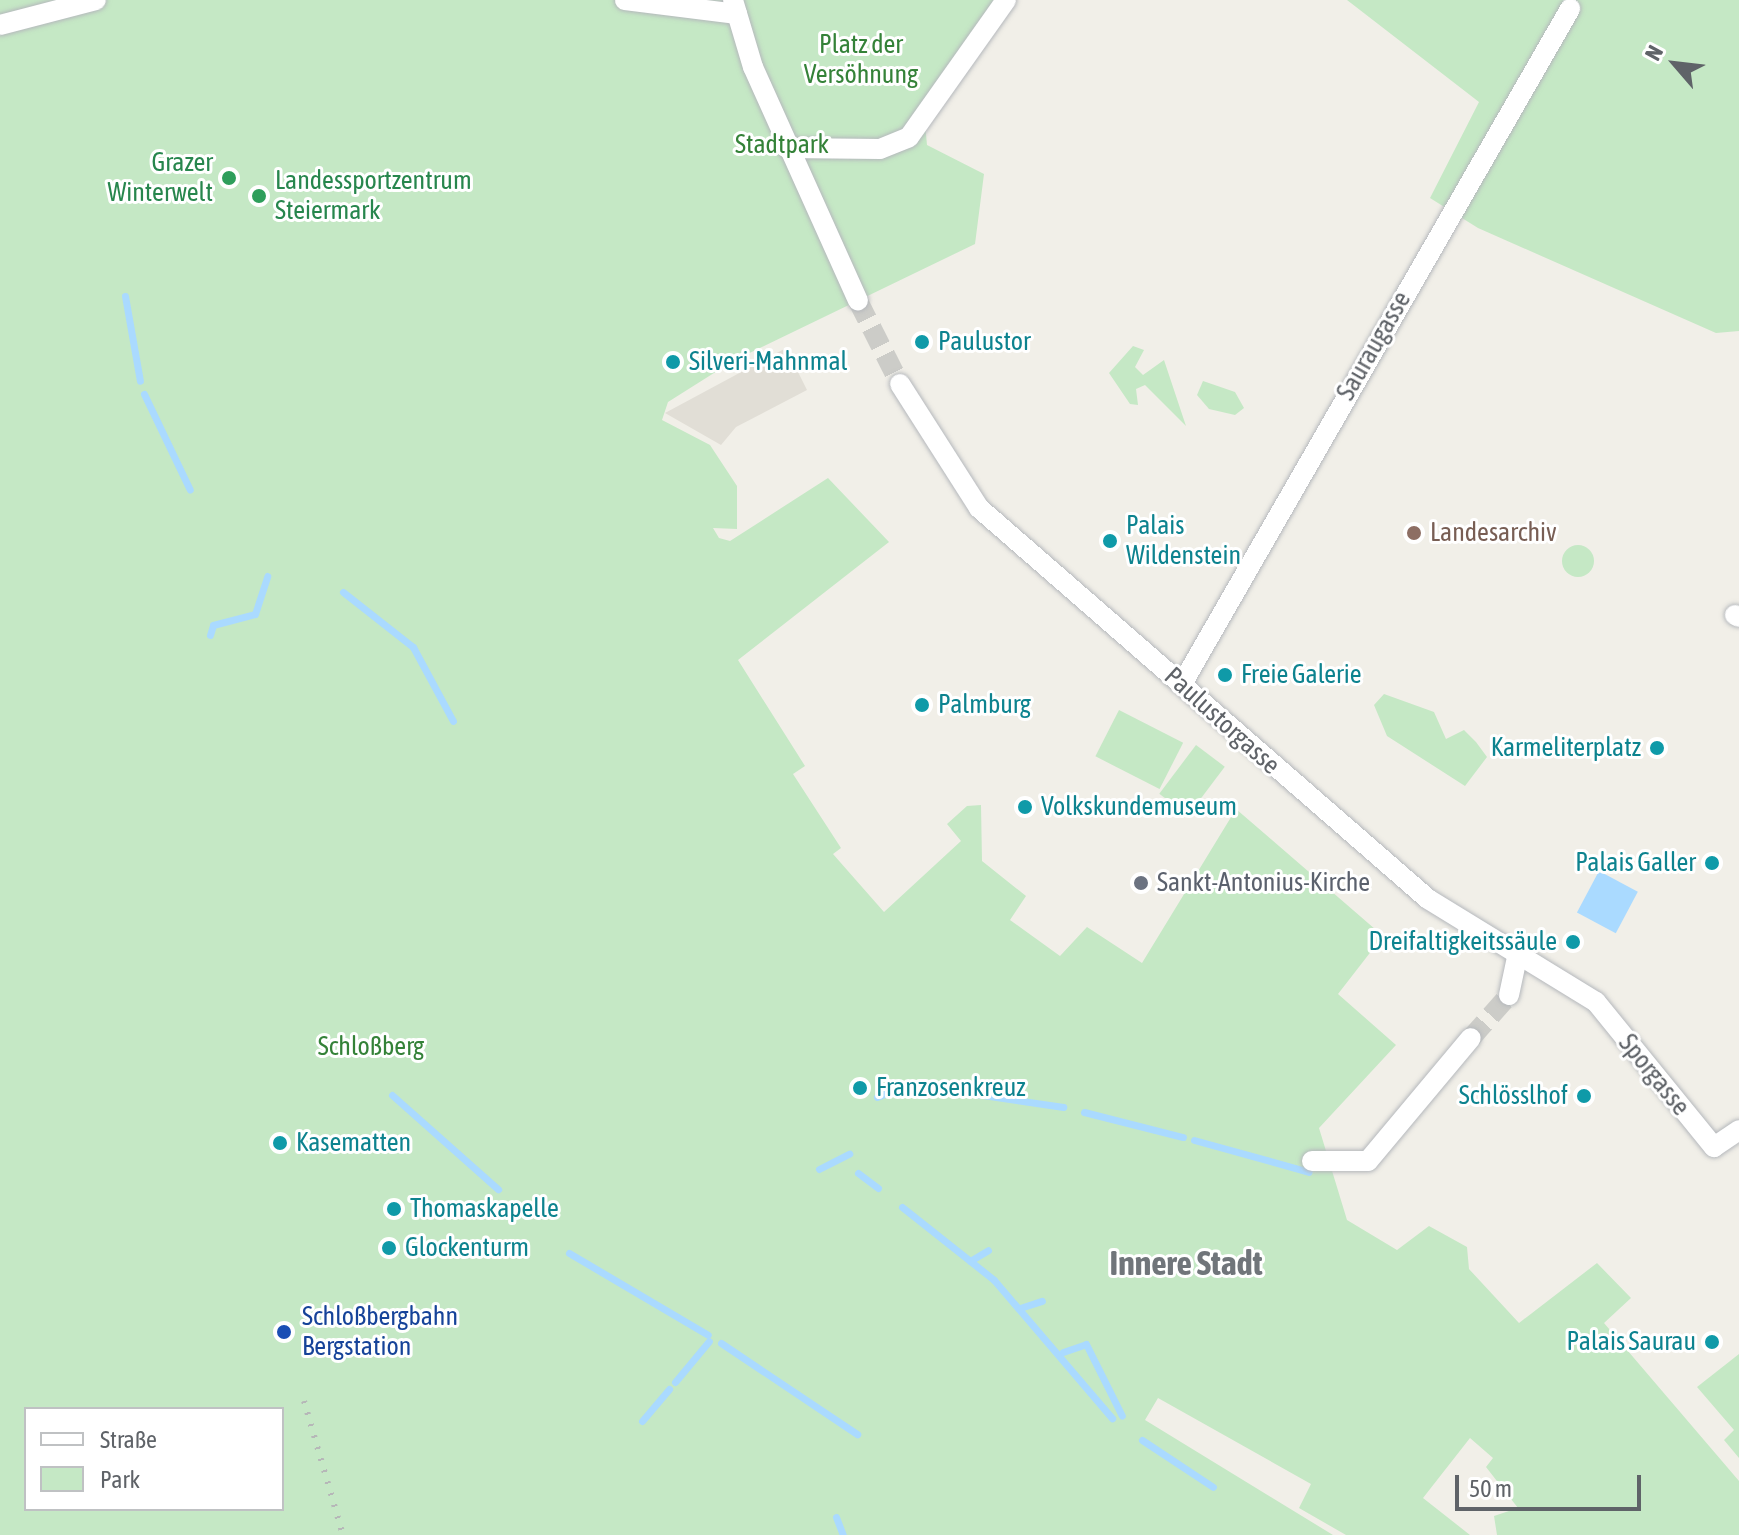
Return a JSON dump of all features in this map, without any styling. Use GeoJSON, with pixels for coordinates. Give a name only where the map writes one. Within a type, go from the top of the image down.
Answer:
{"type":"FeatureCollection","features":[{"type":"Feature","properties":{"kind":"street"},"geometry":{"type":"LineString","coordinates":[[0,25],[96,0]]}},
{"type":"Feature","properties":{"kind":"street"},"geometry":{"type":"LineString","coordinates":[[625,0],[735,7],[773,116],[858,301]]}},
{"type":"Feature","properties":{"kind":"street"},"geometry":{"type":"LineString","coordinates":[[787,148],[880,149],[909,137],[1006,0]]}},
{"type":"Feature","properties":{"kind":"street","name":"Sauraugasse"},"geometry":{"type":"LineString","coordinates":[[1182,684],[1570,9]]}},
{"type":"Feature","properties":{"kind":"street","name":"Paulustorgasse"},"geometry":{"type":"LineString","coordinates":[[900,384],[979,508],[1428,899],[1517,957],[1596,1002]]}},
{"type":"Feature","properties":{"kind":"street"},"geometry":{"type":"LineString","coordinates":[[1509,995],[1517,957]]}},
{"type":"Feature","properties":{"kind":"street","name":"Sporgasse"},"geometry":{"type":"LineString","coordinates":[[1596,1002],[1714,1147],[1739,1130]]}},
{"type":"Feature","properties":{"kind":"street"},"geometry":{"type":"LineString","coordinates":[[1312,1161],[1368,1161],[1471,1038]]}},
{"type":"Feature","properties":{"kind":"shaded area"},"geometry":{"type":"Polygon","coordinates":[[[786,348],[807,390],[736,427],[721,445],[665,413],[786,348]]]}},
{"type":"Feature","properties":{"kind":"green space","name":"Schloßberg"},"geometry":{"type":"Polygon","coordinates":[[[0,0],[1010,0],[924,112],[927,145],[984,174],[975,244],[733,361],[668,402],[662,420],[710,445],[737,486],[737,529],[713,528],[719,538],[730,541],[828,478],[889,542],[738,660],[805,766],[793,774],[841,848],[833,854],[884,912],[961,841],[947,824],[967,806],[981,805],[982,861],[1026,896],[1010,920],[1060,956],[1087,927],[1142,963],[1236,809],[1383,936],[1338,994],[1396,1045],[1319,1128],[1347,1220],[1397,1250],[1429,1226],[1467,1247],[1469,1269],[1519,1323],[1597,1263],[1631,1298],[1604,1323],[1739,1481],[1739,1535],[1497,1535],[1494,1516],[1518,1508],[1486,1467],[1493,1458],[1470,1438],[1423,1498],[1470,1535],[1346,1535],[1299,1508],[1311,1484],[1158,1398],[1145,1420],[1333,1535],[0,1535],[0,0]]]}},
{"type":"Feature","properties":{"kind":"green space"},"geometry":{"type":"Polygon","coordinates":[[[1347,0],[1739,0],[1739,331],[1716,333],[1478,228],[1430,198],[1479,102],[1347,0]]]}},
{"type":"Feature","properties":{"kind":"green space"},"geometry":{"type":"Polygon","coordinates":[[[1133,346],[1144,350],[1135,367],[1143,375],[1164,360],[1186,426],[1145,385],[1136,389],[1138,405],[1130,404],[1109,373],[1133,346]]]}},
{"type":"Feature","properties":{"kind":"green space"},"geometry":{"type":"Polygon","coordinates":[[[1203,381],[1235,392],[1244,408],[1235,415],[1209,409],[1197,395],[1203,381]]]}},
{"type":"Feature","properties":{"kind":"green space"},"geometry":{"type":"Polygon","coordinates":[[[1578,545],[1589,550],[1594,561],[1589,572],[1578,577],[1567,572],[1562,561],[1567,550],[1578,545]]]}},
{"type":"Feature","properties":{"kind":"green space"},"geometry":{"type":"Polygon","coordinates":[[[1384,694],[1434,712],[1446,739],[1464,730],[1476,742],[1487,757],[1465,786],[1387,736],[1374,705],[1384,694]]]}},
{"type":"Feature","properties":{"kind":"green space"},"geometry":{"type":"Polygon","coordinates":[[[1119,710],[1183,743],[1160,789],[1095,756],[1119,710]]]}},
{"type":"Feature","properties":{"kind":"green space"},"geometry":{"type":"Polygon","coordinates":[[[1196,745],[1225,767],[1188,815],[1159,794],[1196,745]]]}},
{"type":"Feature","properties":{"kind":"green space"},"geometry":{"type":"Polygon","coordinates":[[[1739,1354],[1739,1458],[1724,1440],[1734,1430],[1697,1387],[1739,1354]]]}},
{"type":"Feature","properties":{"kind":"water"},"geometry":{"type":"Polygon","coordinates":[[[1599,871],[1638,892],[1616,933],[1577,912],[1599,871]]]}},
{"type":"Feature","properties":{"kind":"waterway"},"geometry":{"type":"LineString","coordinates":[[125,296],[140,381]]}},
{"type":"Feature","properties":{"kind":"waterway"},"geometry":{"type":"LineString","coordinates":[[144,394],[190,490]]}},
{"type":"Feature","properties":{"kind":"waterway"},"geometry":{"type":"LineString","coordinates":[[210,635],[213,625],[255,614],[267,576]]}},
{"type":"Feature","properties":{"kind":"waterway"},"geometry":{"type":"LineString","coordinates":[[343,592],[413,647],[453,721]]}},
{"type":"Feature","properties":{"kind":"waterway"},"geometry":{"type":"LineString","coordinates":[[877,1097],[909,1084],[1063,1107]]}},
{"type":"Feature","properties":{"kind":"waterway"},"geometry":{"type":"LineString","coordinates":[[392,1095],[498,1189]]}},
{"type":"Feature","properties":{"kind":"waterway"},"geometry":{"type":"LineString","coordinates":[[1084,1112],[1183,1137]]}},
{"type":"Feature","properties":{"kind":"waterway"},"geometry":{"type":"LineString","coordinates":[[1194,1140],[1309,1172]]}},
{"type":"Feature","properties":{"kind":"waterway"},"geometry":{"type":"LineString","coordinates":[[819,1169],[849,1154]]}},
{"type":"Feature","properties":{"kind":"waterway"},"geometry":{"type":"LineString","coordinates":[[858,1173],[878,1188]]}},
{"type":"Feature","properties":{"kind":"waterway"},"geometry":{"type":"LineString","coordinates":[[902,1207],[994,1280],[1112,1418]]}},
{"type":"Feature","properties":{"kind":"waterway"},"geometry":{"type":"LineString","coordinates":[[970,1261],[988,1250]]}},
{"type":"Feature","properties":{"kind":"waterway"},"geometry":{"type":"LineString","coordinates":[[569,1253],[708,1335]]}},
{"type":"Feature","properties":{"kind":"waterway"},"geometry":{"type":"LineString","coordinates":[[1020,1308],[1042,1301]]}},
{"type":"Feature","properties":{"kind":"waterway"},"geometry":{"type":"LineString","coordinates":[[675,1382],[709,1341]]}},
{"type":"Feature","properties":{"kind":"waterway"},"geometry":{"type":"LineString","coordinates":[[721,1343],[857,1434]]}},
{"type":"Feature","properties":{"kind":"waterway"},"geometry":{"type":"LineString","coordinates":[[1063,1352],[1086,1344],[1122,1416]]}},
{"type":"Feature","properties":{"kind":"waterway"},"geometry":{"type":"LineString","coordinates":[[642,1421],[669,1389]]}},
{"type":"Feature","properties":{"kind":"waterway"},"geometry":{"type":"LineString","coordinates":[[1142,1440],[1213,1487]]}},
{"type":"Feature","properties":{"kind":"waterway"},"geometry":{"type":"LineString","coordinates":[[836,1517],[843,1535]]}},
{"type":"Feature","properties":{"kind":"tunnel"},"geometry":{"type":"LineString","coordinates":[[858,301],[900,384]]}},
{"type":"Feature","properties":{"kind":"tunnel"},"geometry":{"type":"LineString","coordinates":[[1471,1038],[1509,995]]}},
{"type":"Feature","properties":{"kind":"railway"},"geometry":{"type":"LineString","coordinates":[[304,1401],[343,1535]]}},
{"type":"Feature","properties":{"kind":"place","name":"Grazer Winterwelt"},"geometry":{"type":"Point","coordinates":[229,178]}},
{"type":"Feature","properties":{"kind":"place","name":"Landessportzentrum Steiermark"},"geometry":{"type":"Point","coordinates":[259,196]}},
{"type":"Feature","properties":{"kind":"place","name":"Paulustor"},"geometry":{"type":"Point","coordinates":[922,342]}},
{"type":"Feature","properties":{"kind":"place","name":"Silveri-Mahnmal"},"geometry":{"type":"Point","coordinates":[673,362]}},
{"type":"Feature","properties":{"kind":"place","name":"Landesarchiv"},"geometry":{"type":"Point","coordinates":[1414,533]}},
{"type":"Feature","properties":{"kind":"place","name":"Palais Wildenstein"},"geometry":{"type":"Point","coordinates":[1110,541]}},
{"type":"Feature","properties":{"kind":"place","name":"Freie Galerie"},"geometry":{"type":"Point","coordinates":[1225,675]}},
{"type":"Feature","properties":{"kind":"place","name":"Palmburg"},"geometry":{"type":"Point","coordinates":[922,705]}},
{"type":"Feature","properties":{"kind":"place","name":"Karmeliterplatz"},"geometry":{"type":"Point","coordinates":[1657,748]}},
{"type":"Feature","properties":{"kind":"place","name":"Volkskundemuseum"},"geometry":{"type":"Point","coordinates":[1025,807]}},
{"type":"Feature","properties":{"kind":"place","name":"Palais Galler"},"geometry":{"type":"Point","coordinates":[1712,863]}},
{"type":"Feature","properties":{"kind":"place","name":"Sankt-Antonius-Kirche"},"geometry":{"type":"Point","coordinates":[1141,883]}},
{"type":"Feature","properties":{"kind":"place","name":"Dreifaltigkeitssäule"},"geometry":{"type":"Point","coordinates":[1573,942]}},
{"type":"Feature","properties":{"kind":"place","name":"Franzosenkreuz"},"geometry":{"type":"Point","coordinates":[860,1088]}},
{"type":"Feature","properties":{"kind":"place","name":"Schlösslhof"},"geometry":{"type":"Point","coordinates":[1584,1096]}},
{"type":"Feature","properties":{"kind":"place","name":"Kasematten"},"geometry":{"type":"Point","coordinates":[280,1143]}},
{"type":"Feature","properties":{"kind":"place","name":"Thomaskapelle"},"geometry":{"type":"Point","coordinates":[394,1209]}},
{"type":"Feature","properties":{"kind":"place","name":"Glockenturm"},"geometry":{"type":"Point","coordinates":[389,1248]}},
{"type":"Feature","properties":{"kind":"place","name":"Schloßbergbahn Bergstation"},"geometry":{"type":"Point","coordinates":[284,1332]}},
{"type":"Feature","properties":{"kind":"place","name":"Palais Saurau"},"geometry":{"type":"Point","coordinates":[1712,1342]}},
{"type":"Feature","properties":{"kind":"district","name":"Innere Stadt"},"geometry":{"type":"Point","coordinates":[1186,1263]}},
{"type":"Feature","properties":{"kind":"park label","name":"Platz der Versöhnung"},"geometry":{"type":"Point","coordinates":[861,60]}},
{"type":"Feature","properties":{"kind":"park label","name":"Stadtpark"},"geometry":{"type":"Point","coordinates":[782,145]}}]}
